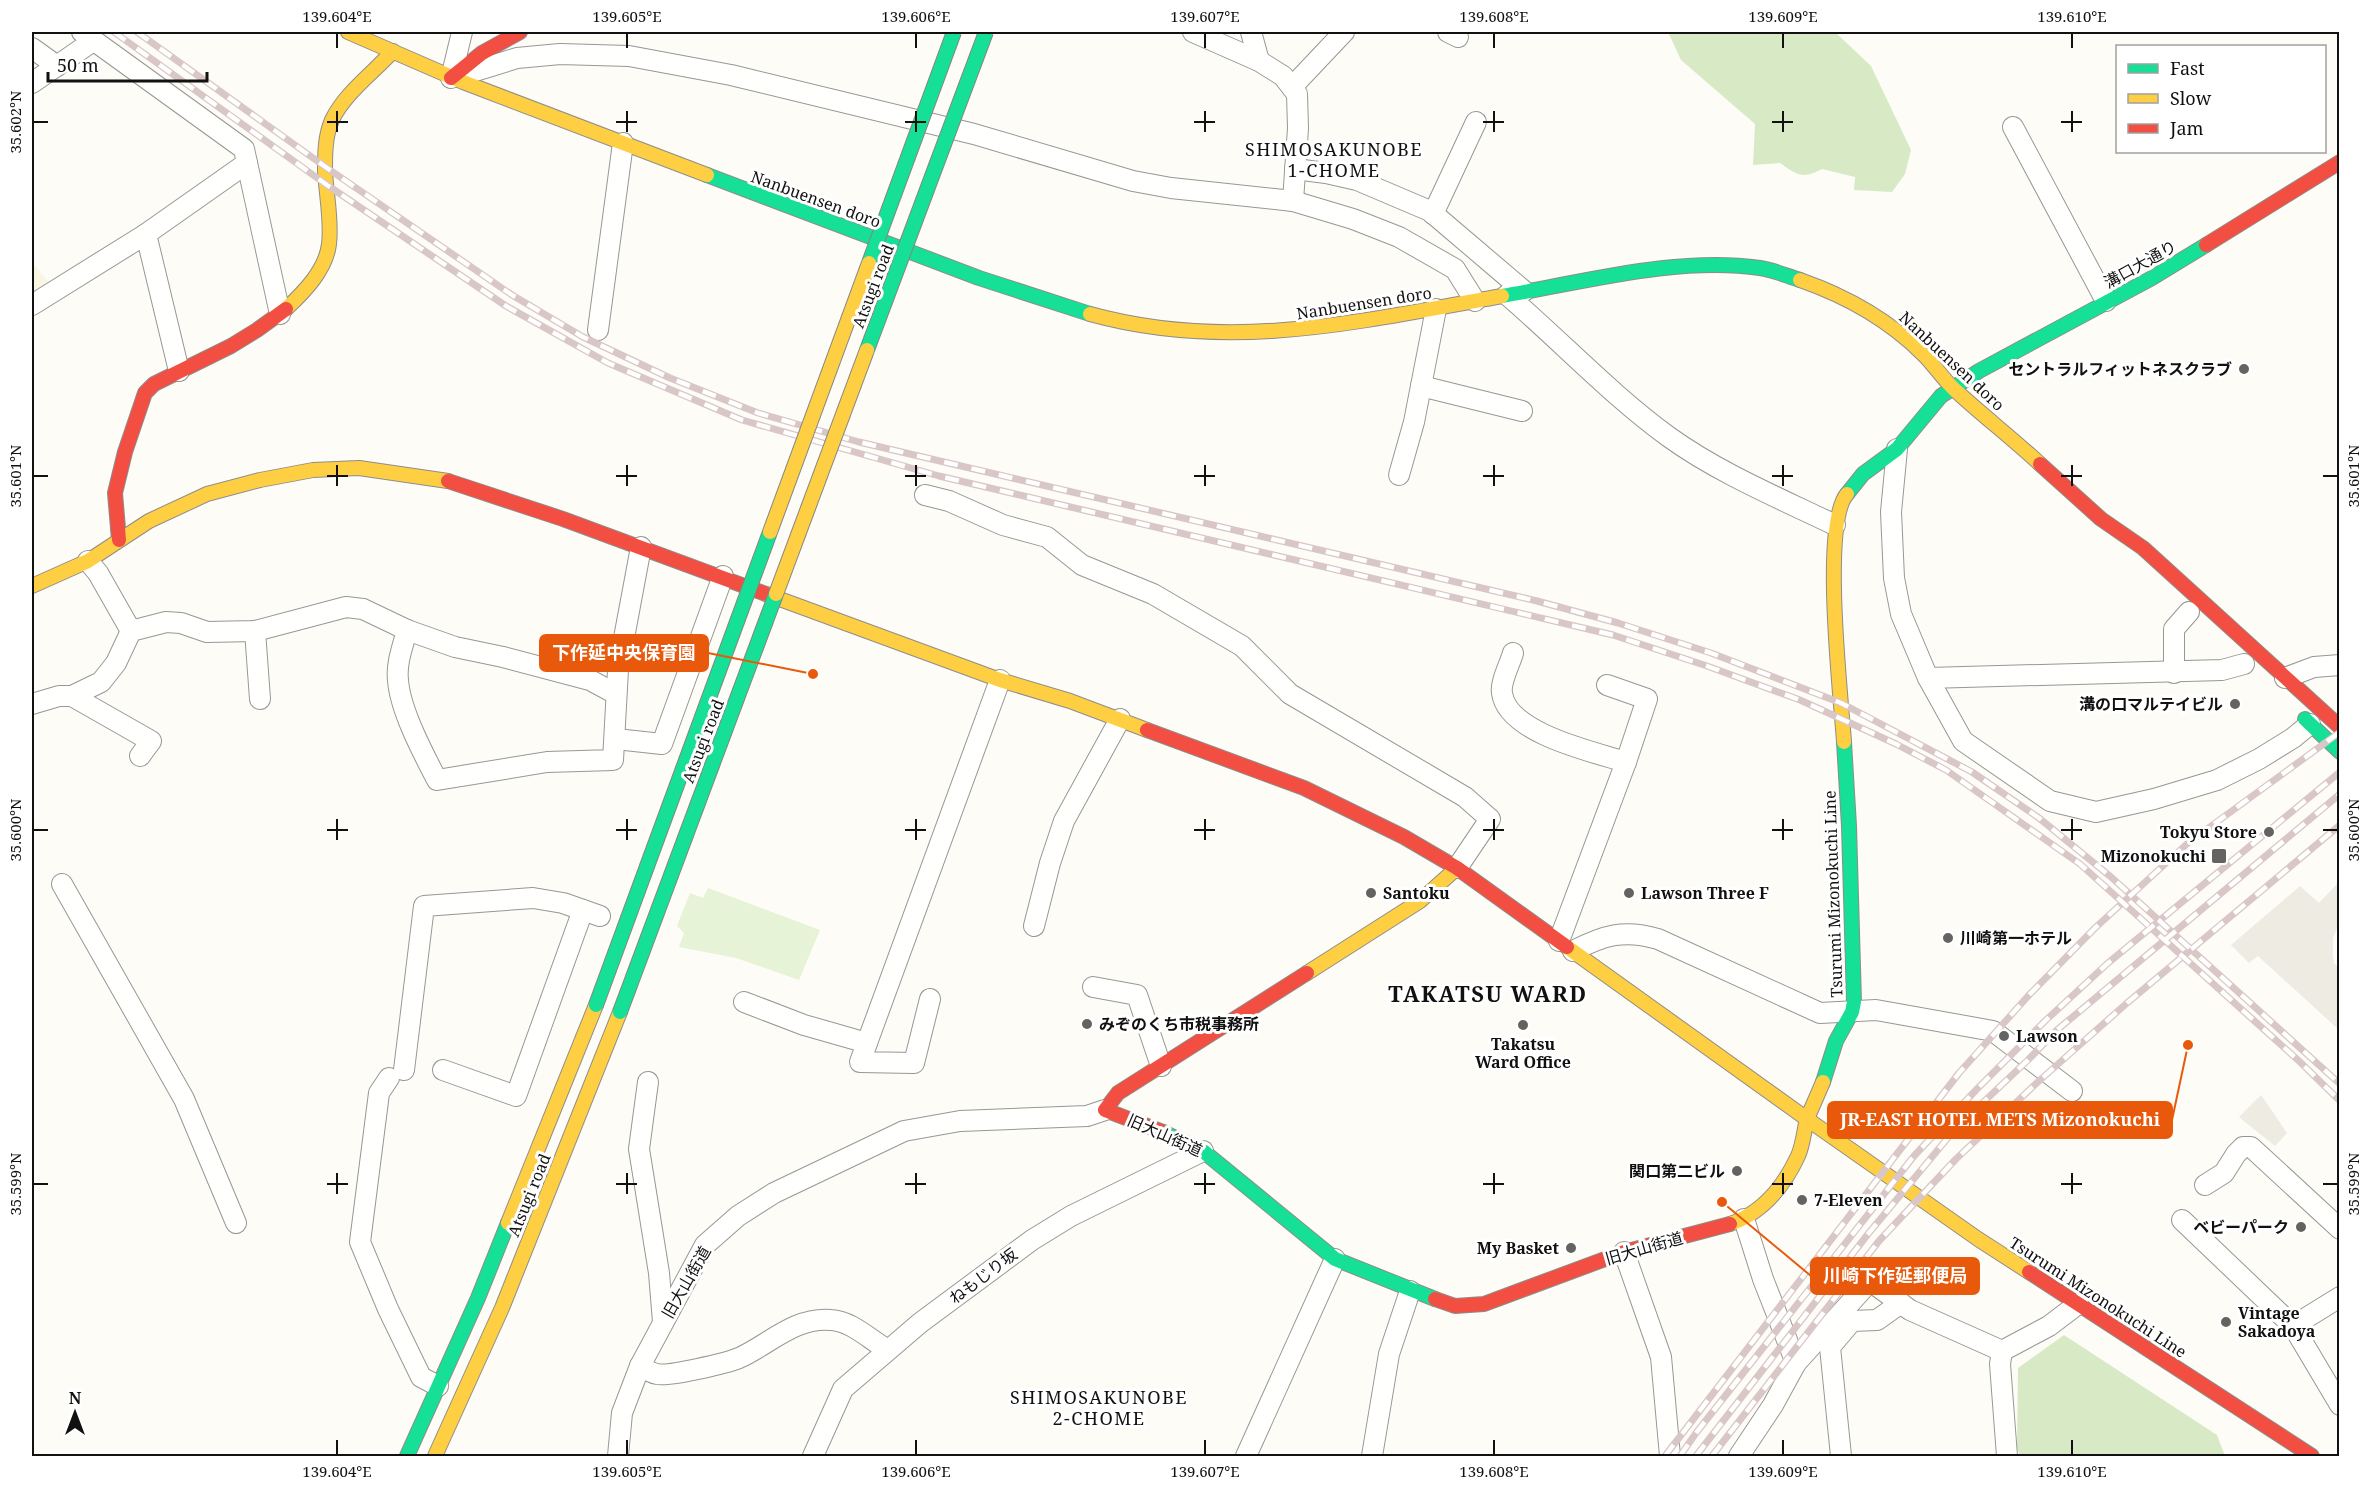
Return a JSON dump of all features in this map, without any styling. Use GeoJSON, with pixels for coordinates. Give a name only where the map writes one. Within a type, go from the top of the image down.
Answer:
{"type":"FeatureCollection","features":[{"type":"Feature","properties":{"kind":"main road","name":"Nanbuensen doro"},"geometry":{"type":"LineString","coordinates":[[348,32],[371,36],[393,51],[451,78],[575,123],[993,284],[1109,320],[1219,334],[1267,334],[1323,328],[1680,265],[1721,264],[1763,268],[1826,289],[1866,309],[1884,321],[1924,356],[1953,388],[2101,519],[2143,548],[2340,727]]}},
{"type":"Feature","properties":{"kind":"main road"},"geometry":{"type":"LineString","coordinates":[[451,78],[482,53],[520,32]]}},
{"type":"Feature","properties":{"kind":"main road","name":"Atsugi road"},"geometry":{"type":"LineString","coordinates":[[407,1456],[478,1298],[596,1005],[954,32]]}},
{"type":"Feature","properties":{"kind":"main road","name":"Atsugi road"},"geometry":{"type":"LineString","coordinates":[[435,1456],[502,1308],[620,1011],[986,32]]}},
{"type":"Feature","properties":{"kind":"main road"},"geometry":{"type":"LineString","coordinates":[[119,540],[115,494],[125,452],[145,393],[154,384],[255,331],[300,298],[314,280],[327,254],[330,227],[326,146],[331,123],[345,102],[393,51]]}},
{"type":"Feature","properties":{"kind":"main road","name":"溝口大通り"},"geometry":{"type":"LineString","coordinates":[[1953,388],[1979,371],[2152,278],[2340,162]]}},
{"type":"Feature","properties":{"kind":"main road","name":"Tsurumi Mizonokuchi Line"},"geometry":{"type":"LineString","coordinates":[[1953,388],[1941,396],[1897,449],[1854,482],[1842,500],[1834,525],[1833,580],[1849,826],[1854,988],[1852,1012],[1836,1041],[1821,1087],[1807,1119],[1978,1239],[2312,1456]]}},
{"type":"Feature","properties":{"kind":"main road"},"geometry":{"type":"LineString","coordinates":[[32,586],[88,561],[149,521],[207,494],[260,480],[313,470],[359,468],[445,480],[723,576],[1000,680],[1120,719],[1304,788],[1404,837],[1457,868],[1807,1119]]}},
{"type":"Feature","properties":{"kind":"main road","name":"Nanbuensen doro"},"geometry":{"type":"LineString","coordinates":[[2101,519],[2126,551]]}},
{"type":"Feature","properties":{"kind":"main road"},"geometry":{"type":"LineString","coordinates":[[2228,649],[2248,668]]}},
{"type":"Feature","properties":{"kind":"main road"},"geometry":{"type":"LineString","coordinates":[[2294,710],[2340,752]]}},
{"type":"Feature","properties":{"kind":"main road"},"geometry":{"type":"LineString","coordinates":[[1104,1110],[1118,1093],[1420,901],[1457,868]]}},
{"type":"Feature","properties":{"kind":"main road","name":"旧大山街道"},"geometry":{"type":"LineString","coordinates":[[1104,1110],[1166,1132],[1203,1151],[1335,1259],[1410,1292],[1455,1306],[1484,1304],[1624,1252],[1709,1231],[1743,1219],[1779,1190],[1799,1154],[1807,1119]]}},
{"type":"Feature","properties":{"kind":"street"},"geometry":{"type":"LineString","coordinates":[[451,78],[462,32]]}},
{"type":"Feature","properties":{"kind":"street"},"geometry":{"type":"LineString","coordinates":[[1193,32],[1259,61],[1283,76],[1297,94],[1293,201]]}},
{"type":"Feature","properties":{"kind":"street"},"geometry":{"type":"LineString","coordinates":[[1251,32],[1259,61]]}},
{"type":"Feature","properties":{"kind":"street"},"geometry":{"type":"LineString","coordinates":[[1292,87],[1344,32]]}},
{"type":"Feature","properties":{"kind":"street"},"geometry":{"type":"LineString","coordinates":[[32,83],[57,66],[88,36],[244,149],[280,314]]}},
{"type":"Feature","properties":{"kind":"street"},"geometry":{"type":"LineString","coordinates":[[32,48],[57,66]]}},
{"type":"Feature","properties":{"kind":"street"},"geometry":{"type":"LineString","coordinates":[[451,78],[517,58],[560,54],[629,56],[731,75],[974,134],[1132,181],[1171,188],[1293,201],[1353,219],[1399,237],[1455,269],[1475,301]]}},
{"type":"Feature","properties":{"kind":"street"},"geometry":{"type":"LineString","coordinates":[[1433,214],[1476,122]]}},
{"type":"Feature","properties":{"kind":"street"},"geometry":{"type":"LineString","coordinates":[[2013,127],[2106,301]]}},
{"type":"Feature","properties":{"kind":"street"},"geometry":{"type":"LineString","coordinates":[[598,330],[623,143]]}},
{"type":"Feature","properties":{"kind":"street"},"geometry":{"type":"LineString","coordinates":[[32,305],[146,234],[247,163]]}},
{"type":"Feature","properties":{"kind":"street"},"geometry":{"type":"LineString","coordinates":[[1295,169],[1326,172],[1357,180],[1433,214],[1516,293],[1628,406],[1692,452],[1834,525]]}},
{"type":"Feature","properties":{"kind":"street"},"geometry":{"type":"LineString","coordinates":[[146,234],[179,371]]}},
{"type":"Feature","properties":{"kind":"street"},"geometry":{"type":"LineString","coordinates":[[1399,475],[1414,422],[1436,309]]}},
{"type":"Feature","properties":{"kind":"street"},"geometry":{"type":"LineString","coordinates":[[1421,386],[1522,411]]}},
{"type":"Feature","properties":{"kind":"street"},"geometry":{"type":"LineString","coordinates":[[1897,449],[1892,512],[1894,578],[1901,614],[1928,678],[1963,741],[2050,801],[2096,812],[2154,799],[2217,780],[2294,738],[2310,724]]}},
{"type":"Feature","properties":{"kind":"street"},"geometry":{"type":"LineString","coordinates":[[925,495],[949,501],[1002,525],[1047,537],[1082,565],[1153,594],[1242,646],[1290,694],[1466,797],[1490,819],[1457,868]]}},
{"type":"Feature","properties":{"kind":"street"},"geometry":{"type":"LineString","coordinates":[[407,630],[398,667],[398,681],[418,741],[437,780],[547,762],[613,760],[618,670],[641,547]]}},
{"type":"Feature","properties":{"kind":"street"},"geometry":{"type":"LineString","coordinates":[[88,561],[98,573],[131,632]]}},
{"type":"Feature","properties":{"kind":"street"},"geometry":{"type":"LineString","coordinates":[[615,739],[662,744],[723,576]]}},
{"type":"Feature","properties":{"kind":"street"},"geometry":{"type":"LineString","coordinates":[[32,704],[59,696],[72,696],[101,682],[116,663],[131,632],[166,622],[181,623],[207,632],[255,631],[346,607],[363,609],[407,630],[454,647],[503,657],[590,680],[616,694]]}},
{"type":"Feature","properties":{"kind":"street"},"geometry":{"type":"LineString","coordinates":[[2174,673],[2174,629],[2188,612]]}},
{"type":"Feature","properties":{"kind":"street"},"geometry":{"type":"LineString","coordinates":[[255,631],[260,699]]}},
{"type":"Feature","properties":{"kind":"street"},"geometry":{"type":"LineString","coordinates":[[1513,653],[1501,692],[1507,709],[1528,727],[1572,745],[1626,762]]}},
{"type":"Feature","properties":{"kind":"street"},"geometry":{"type":"LineString","coordinates":[[2284,678],[2314,666],[2340,665]]}},
{"type":"Feature","properties":{"kind":"street"},"geometry":{"type":"LineString","coordinates":[[1928,678],[2174,673],[2248,668]]}},
{"type":"Feature","properties":{"kind":"street"},"geometry":{"type":"LineString","coordinates":[[930,999],[914,1063],[860,1062],[1000,680]]}},
{"type":"Feature","properties":{"kind":"street"},"geometry":{"type":"LineString","coordinates":[[1566,946],[1647,699],[1606,685]]}},
{"type":"Feature","properties":{"kind":"street"},"geometry":{"type":"LineString","coordinates":[[72,696],[151,741],[140,756]]}},
{"type":"Feature","properties":{"kind":"street"},"geometry":{"type":"LineString","coordinates":[[1034,926],[1050,862],[1064,821],[1120,719]]}},
{"type":"Feature","properties":{"kind":"street"},"geometry":{"type":"LineString","coordinates":[[62,884],[184,1099],[236,1223]]}},
{"type":"Feature","properties":{"kind":"street"},"geometry":{"type":"LineString","coordinates":[[438,1386],[421,1377],[388,1309],[360,1242],[379,1093],[395,1073],[424,906],[533,898],[563,903],[592,913],[516,1096],[443,1070]]}},
{"type":"Feature","properties":{"kind":"street"},"geometry":{"type":"LineString","coordinates":[[1566,946],[1623,933],[1641,934],[1658,939],[1820,1013],[1876,1010],[1993,1031],[2072,1092]]}},
{"type":"Feature","properties":{"kind":"street"},"geometry":{"type":"LineString","coordinates":[[1093,987],[1137,994],[1161,1066]]}},
{"type":"Feature","properties":{"kind":"street"},"geometry":{"type":"LineString","coordinates":[[744,1002],[804,1025],[867,1043]]}},
{"type":"Feature","properties":{"kind":"street"},"geometry":{"type":"LineString","coordinates":[[648,1082],[639,1149],[659,1273],[663,1322]]}},
{"type":"Feature","properties":{"kind":"street","name":"旧大山街道"},"geometry":{"type":"LineString","coordinates":[[618,1456],[622,1413],[640,1366],[705,1245],[738,1216],[774,1193],[904,1131],[960,1121],[1087,1116],[1104,1110]]}},
{"type":"Feature","properties":{"kind":"street"},"geometry":{"type":"LineString","coordinates":[[2205,1185],[2224,1173],[2243,1147],[2251,1147],[2340,1229]]}},
{"type":"Feature","properties":{"kind":"street","name":"ねもじり坂"},"geometry":{"type":"LineString","coordinates":[[813,1456],[843,1389],[888,1350],[1032,1240],[1071,1216],[1203,1151]]}},
{"type":"Feature","properties":{"kind":"street"},"geometry":{"type":"LineString","coordinates":[[1743,1219],[1763,1279],[1796,1363]]}},
{"type":"Feature","properties":{"kind":"street"},"geometry":{"type":"LineString","coordinates":[[2182,1220],[2293,1326],[2340,1406]]}},
{"type":"Feature","properties":{"kind":"street"},"geometry":{"type":"LineString","coordinates":[[1624,1252],[1661,1357],[1670,1456]]}},
{"type":"Feature","properties":{"kind":"street"},"geometry":{"type":"LineString","coordinates":[[1246,1456],[1335,1259]]}},
{"type":"Feature","properties":{"kind":"street"},"geometry":{"type":"LineString","coordinates":[[1739,1456],[1773,1405],[1796,1363],[1870,1281],[1910,1310],[2002,1350]]}},
{"type":"Feature","properties":{"kind":"street"},"geometry":{"type":"LineString","coordinates":[[1372,1456],[1389,1354],[1410,1292]]}},
{"type":"Feature","properties":{"kind":"street"},"geometry":{"type":"LineString","coordinates":[[2293,1326],[2340,1297]]}},
{"type":"Feature","properties":{"kind":"street"},"geometry":{"type":"LineString","coordinates":[[1841,1456],[1830,1347],[1852,1321],[1877,1320],[1901,1304]]}},
{"type":"Feature","properties":{"kind":"street"},"geometry":{"type":"LineString","coordinates":[[2002,1350],[2049,1326],[2078,1304]]}},
{"type":"Feature","properties":{"kind":"street"},"geometry":{"type":"LineString","coordinates":[[640,1366],[658,1375],[728,1361],[739,1358],[781,1332],[811,1320],[833,1320],[852,1326],[888,1350]]}},
{"type":"Feature","properties":{"kind":"street"},"geometry":{"type":"LineString","coordinates":[[2002,1350],[2000,1364],[2007,1456]]}},
{"type":"Feature","properties":{"kind":"shaded area"},"geometry":{"type":"Polygon","coordinates":[[[32,262],[50,284],[32,297],[32,262]]]}},
{"type":"Feature","properties":{"kind":"shaded area"},"geometry":{"type":"Polygon","coordinates":[[[2339,882],[2339,923],[2333,938],[2333,956],[2334,963],[2339,968],[2339,1030],[2258,956],[2249,963],[2231,945],[2300,886],[2319,903],[2339,882]]]}},
{"type":"Feature","properties":{"kind":"shaded area"},"geometry":{"type":"Polygon","coordinates":[[[2261,1095],[2287,1133],[2275,1146],[2239,1117],[2261,1095]]]}},
{"type":"Feature","properties":{"kind":"green space"},"geometry":{"type":"Polygon","coordinates":[[[1668,32],[1835,32],[1871,66],[1911,150],[1905,174],[1892,192],[1854,190],[1855,177],[1822,169],[1801,175],[1780,163],[1753,165],[1755,124],[1681,60],[1668,32]]]}},
{"type":"Feature","properties":{"kind":"green space"},"geometry":{"type":"Polygon","coordinates":[[[708,888],[820,930],[799,980],[736,958],[679,947],[684,933],[677,926],[690,893],[703,898],[708,888]]]}},
{"type":"Feature","properties":{"kind":"green space"},"geometry":{"type":"Polygon","coordinates":[[[2064,1335],[2217,1435],[2225,1456],[2020,1456],[2017,1448],[2018,1368],[2064,1335]]]}},
{"type":"Feature","properties":{"kind":"railway"},"geometry":{"type":"LineString","coordinates":[[114,32],[327,185],[506,306],[608,363],[742,420],[939,476],[1613,635],[1800,700],[1896,744],[1946,770],[2080,864],[2299,1061],[2340,1101]]}},
{"type":"Feature","properties":{"kind":"railway"},"geometry":{"type":"LineString","coordinates":[[137,32],[327,168],[512,295],[583,337],[670,378],[758,413],[859,442],[1537,601],[1618,623],[1711,653],[1841,703],[1972,772],[2039,818],[2111,877],[2340,1084]]}},
{"type":"Feature","properties":{"kind":"railway"},"geometry":{"type":"LineString","coordinates":[[1665,1456],[1959,1073],[2029,995],[2095,928],[2188,843],[2340,732]]}},
{"type":"Feature","properties":{"kind":"railway"},"geometry":{"type":"LineString","coordinates":[[1680,1456],[1914,1156],[1976,1090],[2046,1020],[2108,963],[2340,772]]}},
{"type":"Feature","properties":{"kind":"railway"},"geometry":{"type":"LineString","coordinates":[[1696,1456],[1868,1234],[1956,1128],[2057,1030],[2340,794]]}},
{"type":"Feature","properties":{"kind":"railway"},"geometry":{"type":"LineString","coordinates":[[1712,1456],[1879,1241],[1956,1159],[2127,1003],[2340,825]]}},
{"type":"Feature","properties":{"kind":"traffic: fast"},"geometry":{"type":"LineString","coordinates":[[869,263],[954,32]]}},
{"type":"Feature","properties":{"kind":"traffic: fast"},"geometry":{"type":"LineString","coordinates":[[867,350],[986,32]]}},
{"type":"Feature","properties":{"kind":"traffic: fast"},"geometry":{"type":"LineString","coordinates":[[707,175],[979,278],[1090,314]]}},
{"type":"Feature","properties":{"kind":"traffic: fast"},"geometry":{"type":"LineString","coordinates":[[1847,494],[1863,474],[1897,449],[1941,396],[1979,371],[2152,278],[2206,245]]}},
{"type":"Feature","properties":{"kind":"traffic: fast"},"geometry":{"type":"LineString","coordinates":[[1502,296],[1631,272],[1697,265],[1760,268],[1800,280]]}},
{"type":"Feature","properties":{"kind":"traffic: fast"},"geometry":{"type":"LineString","coordinates":[[596,1005],[770,532]]}},
{"type":"Feature","properties":{"kind":"traffic: fast"},"geometry":{"type":"LineString","coordinates":[[620,1012],[776,594]]}},
{"type":"Feature","properties":{"kind":"traffic: fast"},"geometry":{"type":"LineString","coordinates":[[2305,719],[2340,752]]}},
{"type":"Feature","properties":{"kind":"traffic: fast"},"geometry":{"type":"LineString","coordinates":[[1823,1082],[1836,1041],[1852,1012],[1854,1002],[1844,742]]}},
{"type":"Feature","properties":{"kind":"traffic: fast"},"geometry":{"type":"LineString","coordinates":[[1163,1132],[1203,1151],[1335,1259],[1435,1299]]}},
{"type":"Feature","properties":{"kind":"traffic: fast"},"geometry":{"type":"LineString","coordinates":[[407,1456],[478,1298],[508,1223]]}},
{"type":"Feature","properties":{"kind":"traffic: slow"},"geometry":{"type":"LineString","coordinates":[[348,32],[463,82],[707,175]]}},
{"type":"Feature","properties":{"kind":"traffic: slow"},"geometry":{"type":"LineString","coordinates":[[286,309],[319,272],[327,254],[330,226],[325,158],[332,120],[344,101],[393,51]]}},
{"type":"Feature","properties":{"kind":"traffic: slow"},"geometry":{"type":"LineString","coordinates":[[770,532],[869,263]]}},
{"type":"Feature","properties":{"kind":"traffic: slow"},"geometry":{"type":"LineString","coordinates":[[1800,280],[1866,310],[1911,342],[1954,389],[2040,464]]}},
{"type":"Feature","properties":{"kind":"traffic: slow"},"geometry":{"type":"LineString","coordinates":[[1090,314],[1142,325],[1194,331],[1245,332],[1347,323],[1502,296]]}},
{"type":"Feature","properties":{"kind":"traffic: slow"},"geometry":{"type":"LineString","coordinates":[[776,594],[867,350]]}},
{"type":"Feature","properties":{"kind":"traffic: slow"},"geometry":{"type":"LineString","coordinates":[[32,586],[88,561],[149,521],[207,494],[260,480],[313,470],[359,468],[448,481]]}},
{"type":"Feature","properties":{"kind":"traffic: slow"},"geometry":{"type":"LineString","coordinates":[[1844,742],[1834,574],[1839,511],[1847,494]]}},
{"type":"Feature","properties":{"kind":"traffic: slow"},"geometry":{"type":"LineString","coordinates":[[766,594],[1000,680],[1070,701],[1147,730]]}},
{"type":"Feature","properties":{"kind":"traffic: slow"},"geometry":{"type":"LineString","coordinates":[[1307,973],[1420,901],[1457,868]]}},
{"type":"Feature","properties":{"kind":"traffic: slow"},"geometry":{"type":"LineString","coordinates":[[1567,947],[1807,1119],[1798,1156],[1779,1188],[1762,1206],[1730,1224]]}},
{"type":"Feature","properties":{"kind":"traffic: slow"},"geometry":{"type":"LineString","coordinates":[[508,1223],[596,1005]]}},
{"type":"Feature","properties":{"kind":"traffic: slow"},"geometry":{"type":"LineString","coordinates":[[435,1456],[502,1308],[620,1012]]}},
{"type":"Feature","properties":{"kind":"traffic: slow"},"geometry":{"type":"LineString","coordinates":[[1823,1082],[1807,1119],[2029,1272]]}},
{"type":"Feature","properties":{"kind":"traffic: jam"},"geometry":{"type":"LineString","coordinates":[[451,78],[482,53],[520,32]]}},
{"type":"Feature","properties":{"kind":"traffic: jam"},"geometry":{"type":"LineString","coordinates":[[2206,245],[2340,162]]}},
{"type":"Feature","properties":{"kind":"traffic: jam"},"geometry":{"type":"LineString","coordinates":[[119,540],[115,493],[125,452],[145,393],[154,384],[231,346],[286,309]]}},
{"type":"Feature","properties":{"kind":"traffic: jam"},"geometry":{"type":"LineString","coordinates":[[2040,464],[2101,519],[2143,548],[2340,727]]}},
{"type":"Feature","properties":{"kind":"traffic: jam"},"geometry":{"type":"LineString","coordinates":[[448,481],[563,519],[766,594]]}},
{"type":"Feature","properties":{"kind":"traffic: jam"},"geometry":{"type":"LineString","coordinates":[[1147,730],[1304,788],[1404,837],[1457,868],[1567,947]]}},
{"type":"Feature","properties":{"kind":"traffic: jam"},"geometry":{"type":"LineString","coordinates":[[1163,1132],[1105,1110],[1118,1093],[1307,973]]}},
{"type":"Feature","properties":{"kind":"traffic: jam"},"geometry":{"type":"LineString","coordinates":[[1435,1299],[1455,1306],[1484,1304],[1624,1252],[1730,1224]]}},
{"type":"Feature","properties":{"kind":"traffic: jam"},"geometry":{"type":"LineString","coordinates":[[2029,1272],[2312,1456]]}},
{"type":"Feature","properties":{"kind":"place","name":"セントラルフィットネスクラブ"},"geometry":{"type":"Point","coordinates":[2244,369]}},
{"type":"Feature","properties":{"kind":"place","name":"下作延中央保育園"},"geometry":{"type":"Point","coordinates":[813,674]}},
{"type":"Feature","properties":{"kind":"place","name":"溝の口マルテイビル"},"geometry":{"type":"Point","coordinates":[2235,704]}},
{"type":"Feature","properties":{"kind":"place","name":"Tokyu Store"},"geometry":{"type":"Point","coordinates":[2269,832]}},
{"type":"Feature","properties":{"kind":"place","name":"Mizonokuchi"},"geometry":{"type":"Point","coordinates":[2219,856]}},
{"type":"Feature","properties":{"kind":"place","name":"Santoku"},"geometry":{"type":"Point","coordinates":[1371,893]}},
{"type":"Feature","properties":{"kind":"place","name":"Lawson Three F"},"geometry":{"type":"Point","coordinates":[1629,893]}},
{"type":"Feature","properties":{"kind":"place","name":"川崎第一ホテル"},"geometry":{"type":"Point","coordinates":[1948,938]}},
{"type":"Feature","properties":{"kind":"place","name":"みぞのくち市税事務所"},"geometry":{"type":"Point","coordinates":[1087,1024]}},
{"type":"Feature","properties":{"kind":"place","name":"Takatsu Ward Office"},"geometry":{"type":"Point","coordinates":[1523,1025]}},
{"type":"Feature","properties":{"kind":"place","name":"Lawson"},"geometry":{"type":"Point","coordinates":[2004,1036]}},
{"type":"Feature","properties":{"kind":"place","name":"JR-EAST HOTEL METS Mizonokuchi"},"geometry":{"type":"Point","coordinates":[2188,1045]}},
{"type":"Feature","properties":{"kind":"place","name":"関口第二ビル"},"geometry":{"type":"Point","coordinates":[1737,1171]}},
{"type":"Feature","properties":{"kind":"place","name":"7-Eleven"},"geometry":{"type":"Point","coordinates":[1802,1200]}},
{"type":"Feature","properties":{"kind":"place","name":"川崎下作延郵便局"},"geometry":{"type":"Point","coordinates":[1722,1202]}},
{"type":"Feature","properties":{"kind":"place","name":"ベビーパーク"},"geometry":{"type":"Point","coordinates":[2301,1227]}},
{"type":"Feature","properties":{"kind":"place","name":"My Basket"},"geometry":{"type":"Point","coordinates":[1571,1248]}},
{"type":"Feature","properties":{"kind":"place","name":"Vintage Sakadoya"},"geometry":{"type":"Point","coordinates":[2226,1322]}},
{"type":"Feature","properties":{"kind":"district","name":"SHIMOSAKUNOBE 1-CHOME"},"geometry":{"type":"Point","coordinates":[1334,160]}},
{"type":"Feature","properties":{"kind":"district","name":"TAKATSU WARD"},"geometry":{"type":"Point","coordinates":[1488,994]}},
{"type":"Feature","properties":{"kind":"district","name":"SHIMOSAKUNOBE 2-CHOME"},"geometry":{"type":"Point","coordinates":[1099,1408]}}]}
